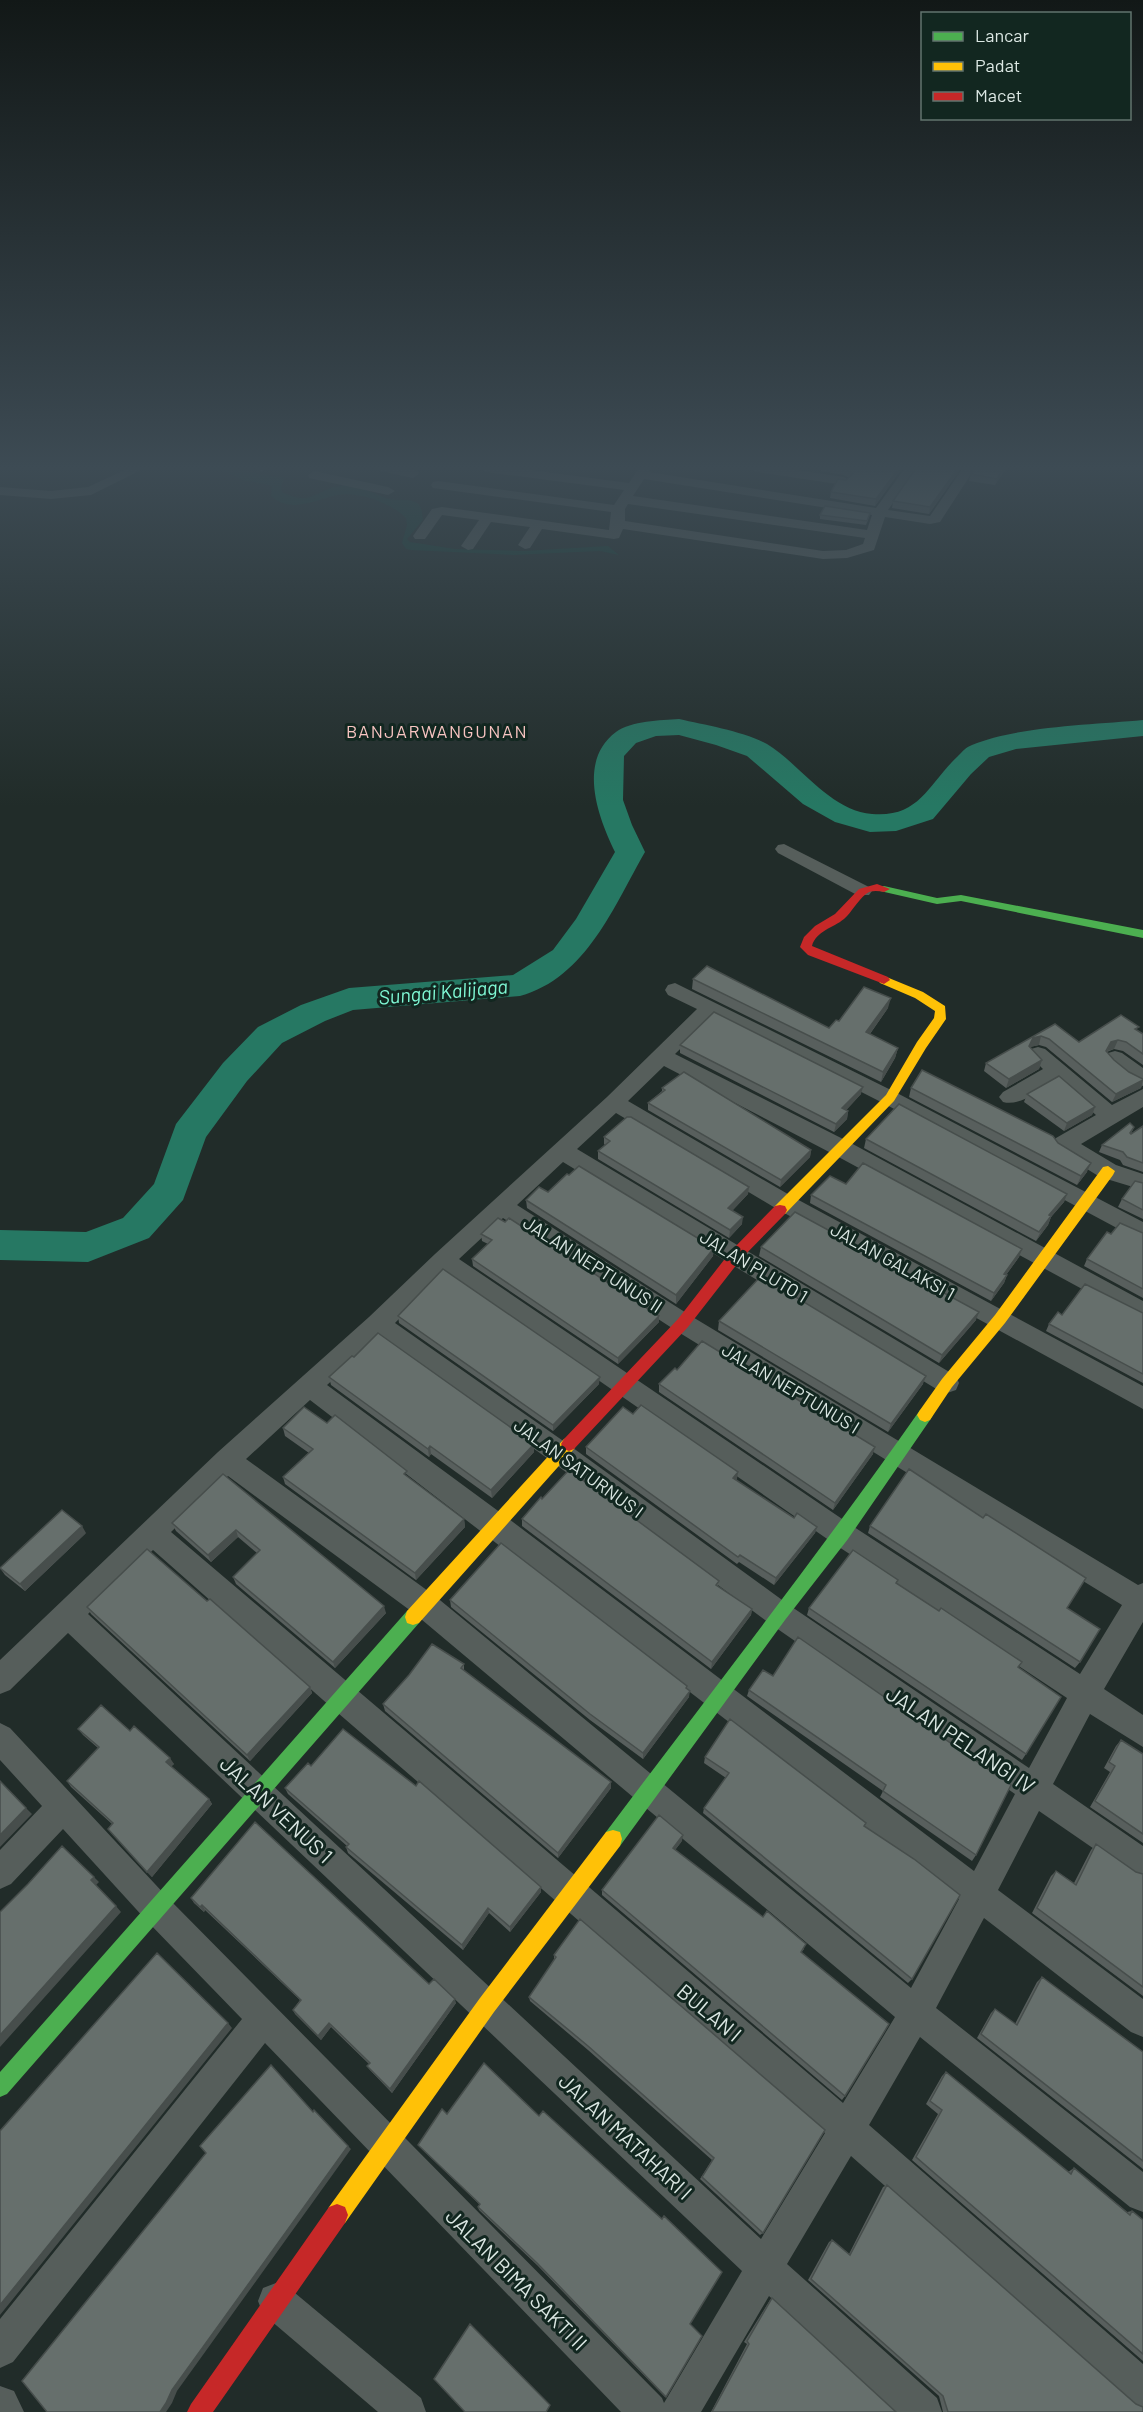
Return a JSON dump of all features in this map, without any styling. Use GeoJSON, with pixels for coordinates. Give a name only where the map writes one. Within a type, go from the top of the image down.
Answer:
{"type":"FeatureCollection","features":[{"type":"Feature","properties":{"kind":"street"},"geometry":{"type":"LineString","coordinates":[[784,849],[863,891]]}},
{"type":"Feature","properties":{"kind":"street"},"geometry":{"type":"LineString","coordinates":[[0,2087],[257,1790],[560,1453],[683,1323],[736,1255],[890,1098],[921,1044],[942,1014],[938,1005],[812,952],[807,947],[808,940],[819,929],[838,917],[863,891],[877,887],[937,902],[962,898],[1143,934]]}},
{"type":"Feature","properties":{"kind":"street"},"geometry":{"type":"LineString","coordinates":[[675,990],[890,1098],[1143,1233]]}},
{"type":"Feature","properties":{"kind":"street"},"geometry":{"type":"LineString","coordinates":[[0,1680],[227,1460],[378,1324],[443,1260],[614,1102],[710,1008]]}},
{"type":"Feature","properties":{"kind":"street"},"geometry":{"type":"LineString","coordinates":[[1038,1054],[1111,1116]]}},
{"type":"Feature","properties":{"kind":"street"},"geometry":{"type":"LineString","coordinates":[[660,1055],[841,1148],[1143,1312]]}},
{"type":"Feature","properties":{"kind":"street"},"geometry":{"type":"LineString","coordinates":[[1115,1058],[1143,1079]]}},
{"type":"Feature","properties":{"kind":"street"},"geometry":{"type":"LineString","coordinates":[[1010,1097],[1058,1070]]}},
{"type":"Feature","properties":{"kind":"street"},"geometry":{"type":"LineString","coordinates":[[1143,1097],[1064,1144],[1108,1171],[1143,1182]]}},
{"type":"Feature","properties":{"kind":"street","name":"JALAN GALAKSI 1"},"geometry":{"type":"LineString","coordinates":[[614,1102],[785,1203],[1143,1398]]}},
{"type":"Feature","properties":{"kind":"street","name":"JALAN PLUTO 1"},"geometry":{"type":"LineString","coordinates":[[561,1150],[946,1383]]}},
{"type":"Feature","properties":{"kind":"street"},"geometry":{"type":"LineString","coordinates":[[199,2412],[487,2005],[649,1792],[779,1614],[842,1534],[946,1383],[1000,1319],[1108,1171]]}},
{"type":"Feature","properties":{"kind":"street","name":"JALAN NEPTUNUS II"},"geometry":{"type":"LineString","coordinates":[[502,1206],[683,1323]]}},
{"type":"Feature","properties":{"kind":"street"},"geometry":{"type":"LineString","coordinates":[[443,1260],[842,1534],[1143,1732]]}},
{"type":"Feature","properties":{"kind":"street","name":"JALAN NEPTUNUS I"},"geometry":{"type":"LineString","coordinates":[[683,1323],[1142,1600]]}},
{"type":"Feature","properties":{"kind":"street","name":"JALAN SATURNUS I"},"geometry":{"type":"LineString","coordinates":[[378,1324],[560,1453],[779,1614]]}},
{"type":"Feature","properties":{"kind":"street"},"geometry":{"type":"LineString","coordinates":[[310,1386],[496,1525],[719,1698],[1143,2020]]}},
{"type":"Feature","properties":{"kind":"street"},"geometry":{"type":"LineString","coordinates":[[227,1460],[425,1605],[916,2013],[1143,2194]]}},
{"type":"Feature","properties":{"kind":"street","name":"BULAN I"},"geometry":{"type":"LineString","coordinates":[[153,1533],[341,1697],[848,2129],[1143,2389]]}},
{"type":"Feature","properties":{"kind":"street"},"geometry":{"type":"LineString","coordinates":[[679,2412],[916,2013],[1084,1695],[1142,1600]]}},
{"type":"Feature","properties":{"kind":"street","name":"JALAN VENUS 1"},"geometry":{"type":"LineString","coordinates":[[67,1613],[487,2005]]}},
{"type":"Feature","properties":{"kind":"street","name":"JALAN PELANGI IV"},"geometry":{"type":"LineString","coordinates":[[779,1614],[1143,1864]]}},
{"type":"Feature","properties":{"kind":"street","name":"JALAN BIMA SAKTI II"},"geometry":{"type":"LineString","coordinates":[[0,1738],[156,1909],[648,2412]]}},
{"type":"Feature","properties":{"kind":"street"},"geometry":{"type":"LineString","coordinates":[[0,1873],[62,1808]]}},
{"type":"Feature","properties":{"kind":"street","name":"JALAN MATAHARI I"},"geometry":{"type":"LineString","coordinates":[[487,2005],[764,2267],[923,2412]]}},
{"type":"Feature","properties":{"kind":"street"},"geometry":{"type":"LineString","coordinates":[[0,2349],[263,2019]]}},
{"type":"Feature","properties":{"kind":"street"},"geometry":{"type":"LineString","coordinates":[[276,2301],[407,2412]]}},
{"type":"Feature","properties":{"kind":"street"},"geometry":{"type":"LineString","coordinates":[[0,2405],[5,2412]]}},
{"type":"Feature","properties":{"kind":"building"},"geometry":{"type":"Polygon","coordinates":[[[707,966],[829,1028],[836,1020],[839,1021],[864,987],[891,998],[866,1032],[898,1048],[883,1072],[693,979],[707,966]]]}},
{"type":"Feature","properties":{"kind":"building"},"geometry":{"type":"Polygon","coordinates":[[[714,1012],[863,1087],[842,1108],[848,1111],[836,1124],[680,1045],[714,1012]]]}},
{"type":"Feature","properties":{"kind":"building"},"geometry":{"type":"Polygon","coordinates":[[[1121,1015],[1139,1027],[1135,1029],[1143,1034],[1143,1054],[1126,1042],[1118,1040],[1111,1042],[1106,1051],[1129,1072],[1143,1080],[1116,1094],[1049,1039],[1041,1036],[1033,1038],[1029,1046],[1042,1060],[1009,1079],[986,1063],[1055,1024],[1079,1042],[1121,1015]]]}},
{"type":"Feature","properties":{"kind":"building"},"geometry":{"type":"Polygon","coordinates":[[[922,1070],[1053,1136],[1058,1143],[1091,1163],[1081,1176],[911,1088],[922,1070]]]}},
{"type":"Feature","properties":{"kind":"building"},"geometry":{"type":"Polygon","coordinates":[[[684,1072],[811,1150],[781,1180],[648,1103],[665,1090],[662,1088],[684,1072]]]}},
{"type":"Feature","properties":{"kind":"building"},"geometry":{"type":"Polygon","coordinates":[[[1059,1076],[1095,1107],[1067,1123],[1027,1094],[1059,1076]]]}},
{"type":"Feature","properties":{"kind":"building"},"geometry":{"type":"Polygon","coordinates":[[[899,1104],[1067,1194],[1049,1215],[1051,1216],[1039,1232],[866,1139],[899,1104]]]}},
{"type":"Feature","properties":{"kind":"building"},"geometry":{"type":"Polygon","coordinates":[[[627,1117],[631,1117],[749,1187],[728,1208],[743,1217],[730,1230],[598,1151],[610,1141],[604,1137],[627,1117]]]}},
{"type":"Feature","properties":{"kind":"building"},"geometry":{"type":"Polygon","coordinates":[[[1130,1123],[1134,1127],[1131,1134],[1143,1126],[1143,1163],[1127,1157],[1123,1152],[1102,1145],[1130,1123]]]}},
{"type":"Feature","properties":{"kind":"building"},"geometry":{"type":"Polygon","coordinates":[[[863,1163],[1022,1249],[994,1293],[811,1195],[830,1176],[846,1184],[863,1163]]]}},
{"type":"Feature","properties":{"kind":"building"},"geometry":{"type":"Polygon","coordinates":[[[579,1166],[714,1248],[676,1295],[526,1200],[539,1187],[548,1192],[579,1166]]]}},
{"type":"Feature","properties":{"kind":"building"},"geometry":{"type":"Polygon","coordinates":[[[1135,1181],[1143,1183],[1143,1210],[1122,1199],[1135,1181]]]}},
{"type":"Feature","properties":{"kind":"building"},"geometry":{"type":"Polygon","coordinates":[[[795,1212],[979,1312],[942,1355],[761,1247],[795,1212]]]}},
{"type":"Feature","properties":{"kind":"building"},"geometry":{"type":"Polygon","coordinates":[[[498,1218],[505,1222],[509,1218],[659,1316],[618,1358],[472,1259],[492,1240],[481,1234],[498,1218]]]}},
{"type":"Feature","properties":{"kind":"building"},"geometry":{"type":"Polygon","coordinates":[[[1120,1223],[1143,1233],[1143,1289],[1087,1259],[1107,1232],[1111,1234],[1120,1223]]]}},
{"type":"Feature","properties":{"kind":"building"},"geometry":{"type":"Polygon","coordinates":[[[443,1269],[600,1377],[553,1425],[398,1316],[443,1269]]]}},
{"type":"Feature","properties":{"kind":"building"},"geometry":{"type":"Polygon","coordinates":[[[761,1276],[926,1376],[891,1424],[719,1321],[761,1276]]]}},
{"type":"Feature","properties":{"kind":"building"},"geometry":{"type":"Polygon","coordinates":[[[1085,1284],[1143,1313],[1143,1374],[1049,1324],[1058,1312],[1062,1315],[1085,1284]]]}},
{"type":"Feature","properties":{"kind":"building"},"geometry":{"type":"Polygon","coordinates":[[[378,1333],[534,1444],[491,1490],[430,1446],[428,1449],[329,1377],[352,1356],[354,1357],[378,1333]]]}},
{"type":"Feature","properties":{"kind":"building"},"geometry":{"type":"Polygon","coordinates":[[[702,1341],[875,1447],[835,1503],[659,1384],[675,1368],[677,1370],[702,1341]]]}},
{"type":"Feature","properties":{"kind":"building"},"geometry":{"type":"Polygon","coordinates":[[[641,1405],[738,1472],[733,1478],[794,1518],[797,1513],[817,1527],[776,1578],[740,1555],[738,1557],[586,1447],[623,1407],[633,1414],[641,1405]]]}},
{"type":"Feature","properties":{"kind":"building"},"geometry":{"type":"Polygon","coordinates":[[[304,1407],[327,1423],[335,1415],[407,1471],[404,1474],[464,1519],[415,1573],[283,1477],[313,1449],[283,1428],[304,1407]]]}},
{"type":"Feature","properties":{"kind":"building"},"geometry":{"type":"Polygon","coordinates":[[[909,1469],[983,1518],[986,1514],[1086,1578],[1067,1608],[1100,1629],[1080,1662],[870,1526],[909,1469]]]}},
{"type":"Feature","properties":{"kind":"building"},"geometry":{"type":"Polygon","coordinates":[[[569,1470],[719,1581],[716,1585],[752,1609],[712,1662],[522,1519],[569,1470]]]}},
{"type":"Feature","properties":{"kind":"building"},"geometry":{"type":"Polygon","coordinates":[[[223,1474],[384,1606],[333,1662],[233,1577],[260,1550],[236,1530],[208,1555],[172,1523],[223,1474]]]}},
{"type":"Feature","properties":{"kind":"building"},"geometry":{"type":"Polygon","coordinates":[[[62,1510],[82,1526],[20,1584],[0,1568],[62,1510]]]}},
{"type":"Feature","properties":{"kind":"building"},"geometry":{"type":"Polygon","coordinates":[[[501,1543],[687,1686],[686,1688],[690,1691],[643,1753],[590,1714],[450,1600],[501,1543]]]}},
{"type":"Feature","properties":{"kind":"building"},"geometry":{"type":"Polygon","coordinates":[[[147,1549],[207,1601],[210,1599],[310,1687],[247,1755],[87,1607],[147,1549]]]}},
{"type":"Feature","properties":{"kind":"building"},"geometry":{"type":"Polygon","coordinates":[[[853,1550],[898,1580],[896,1583],[939,1611],[941,1608],[1022,1662],[1018,1667],[1061,1697],[1026,1754],[809,1608],[853,1550]]]}},
{"type":"Feature","properties":{"kind":"building"},"geometry":{"type":"Polygon","coordinates":[[[798,1637],[1011,1785],[976,1855],[883,1791],[886,1785],[749,1690],[763,1670],[773,1676],[798,1637]]]}},
{"type":"Feature","properties":{"kind":"building"},"geometry":{"type":"Polygon","coordinates":[[[432,1644],[464,1664],[461,1668],[611,1782],[558,1853],[383,1704],[432,1644]]]}},
{"type":"Feature","properties":{"kind":"building"},"geometry":{"type":"Polygon","coordinates":[[[101,1705],[130,1731],[134,1726],[170,1758],[166,1762],[209,1799],[147,1872],[108,1829],[113,1823],[67,1781],[99,1747],[78,1729],[101,1705]]]}},
{"type":"Feature","properties":{"kind":"building"},"geometry":{"type":"Polygon","coordinates":[[[730,1719],[866,1823],[864,1826],[914,1859],[960,1895],[912,1979],[704,1808],[729,1773],[705,1757],[730,1719]]]}},
{"type":"Feature","properties":{"kind":"building"},"geometry":{"type":"Polygon","coordinates":[[[343,1729],[416,1786],[419,1781],[541,1887],[510,1927],[488,1908],[462,1945],[346,1847],[349,1844],[285,1788],[308,1763],[311,1766],[343,1729]]]}},
{"type":"Feature","properties":{"kind":"building"},"geometry":{"type":"Polygon","coordinates":[[[1121,1740],[1143,1754],[1143,1834],[1095,1801],[1115,1766],[1109,1762],[1121,1740]]]}},
{"type":"Feature","properties":{"kind":"building"},"geometry":{"type":"Polygon","coordinates":[[[0,1781],[26,1808],[0,1835],[0,1781]]]}},
{"type":"Feature","properties":{"kind":"building"},"geometry":{"type":"Polygon","coordinates":[[[659,1815],[683,1835],[673,1848],[763,1917],[767,1911],[806,1944],[801,1952],[889,2024],[845,2096],[602,1890],[659,1815]]]}},
{"type":"Feature","properties":{"kind":"building"},"geometry":{"type":"Polygon","coordinates":[[[255,1822],[429,1984],[434,1979],[455,1999],[390,2089],[367,2066],[370,2063],[329,2023],[318,2036],[293,2010],[301,2000],[202,1905],[200,1907],[191,1898],[255,1822]]]}},
{"type":"Feature","properties":{"kind":"building"},"geometry":{"type":"Polygon","coordinates":[[[1096,1844],[1136,1872],[1143,1874],[1143,1987],[1037,1908],[1056,1871],[1076,1885],[1096,1844]]]}},
{"type":"Feature","properties":{"kind":"building"},"geometry":{"type":"Polygon","coordinates":[[[62,1846],[94,1877],[91,1880],[116,1906],[0,2035],[0,1912],[62,1846]]]}},
{"type":"Feature","properties":{"kind":"building"},"geometry":{"type":"Polygon","coordinates":[[[580,1919],[825,2130],[763,2233],[702,2177],[714,2158],[529,1997],[556,1957],[554,1955],[580,1919]]]}},
{"type":"Feature","properties":{"kind":"building"},"geometry":{"type":"Polygon","coordinates":[[[157,1953],[228,2023],[0,2305],[0,2131],[157,1953]]]}},
{"type":"Feature","properties":{"kind":"building"},"geometry":{"type":"Polygon","coordinates":[[[1042,1977],[1143,2052],[1143,2161],[981,2034],[995,2009],[1017,2025],[1042,1977]]]}},
{"type":"Feature","properties":{"kind":"building"},"geometry":{"type":"Polygon","coordinates":[[[484,2063],[539,2116],[543,2111],[662,2219],[664,2216],[722,2272],[690,2324],[702,2336],[666,2397],[537,2263],[478,2207],[480,2204],[418,2145],[442,2109],[447,2114],[484,2063]]]}},
{"type":"Feature","properties":{"kind":"building"},"geometry":{"type":"Polygon","coordinates":[[[271,2065],[313,2112],[314,2110],[348,2146],[172,2390],[160,2412],[47,2412],[22,2381],[206,2153],[200,2146],[271,2065]]]}},
{"type":"Feature","properties":{"kind":"building"},"geometry":{"type":"Polygon","coordinates":[[[946,2072],[1071,2174],[1074,2168],[1130,2215],[1132,2211],[1143,2220],[1143,2354],[916,2157],[942,2110],[930,2101],[946,2072]]]}},
{"type":"Feature","properties":{"kind":"building"},"geometry":{"type":"Polygon","coordinates":[[[887,2185],[1136,2404],[1143,2407],[1143,2412],[948,2412],[943,2396],[811,2279],[832,2240],[850,2255],[887,2185]]]}},
{"type":"Feature","properties":{"kind":"building"},"geometry":{"type":"Polygon","coordinates":[[[772,2298],[896,2412],[712,2412],[749,2344],[747,2341],[772,2298]]]}},
{"type":"Feature","properties":{"kind":"building"},"geometry":{"type":"Polygon","coordinates":[[[470,2324],[550,2405],[546,2412],[465,2412],[434,2379],[470,2324]]]}},
{"type":"Feature","properties":{"kind":"waterway","name":"Sungai Kalijaga"},"geometry":{"type":"LineString","coordinates":[[0,1245],[88,1247],[136,1228],[170,1190],[189,1133],[235,1072],[270,1035],[313,1013],[349,999],[520,985],[564,957],[589,924],[630,852],[617,825],[609,800],[610,755],[626,737],[653,728],[679,727],[726,739],[757,750],[813,798],[845,816],[870,823],[896,822],[923,813],[961,768],[979,751],[1014,741],[1143,728]]}},
{"type":"Feature","properties":{"kind":"traffic: fast"},"geometry":{"type":"LineString","coordinates":[[884,889],[937,901],[961,898],[1143,934]]}},
{"type":"Feature","properties":{"kind":"traffic: fast"},"geometry":{"type":"LineString","coordinates":[[613,1839],[779,1614],[842,1534],[925,1415]]}},
{"type":"Feature","properties":{"kind":"traffic: fast"},"geometry":{"type":"LineString","coordinates":[[0,2087],[413,1617]]}},
{"type":"Feature","properties":{"kind":"traffic: slow"},"geometry":{"type":"LineString","coordinates":[[780,1210],[890,1098],[921,1045],[940,1019],[941,1009],[919,995],[884,980]]}},
{"type":"Feature","properties":{"kind":"traffic: slow"},"geometry":{"type":"LineString","coordinates":[[925,1415],[947,1383],[1000,1319],[1108,1171]]}},
{"type":"Feature","properties":{"kind":"traffic: slow"},"geometry":{"type":"LineString","coordinates":[[413,1617],[569,1444]]}},
{"type":"Feature","properties":{"kind":"traffic: slow"},"geometry":{"type":"LineString","coordinates":[[337,2215],[487,2005],[613,1839]]}},
{"type":"Feature","properties":{"kind":"traffic: jam"},"geometry":{"type":"LineString","coordinates":[[884,889],[877,887],[863,891],[839,917],[819,929],[808,940],[806,947],[812,952],[884,980]]}},
{"type":"Feature","properties":{"kind":"traffic: jam"},"geometry":{"type":"LineString","coordinates":[[569,1444],[683,1323],[736,1255],[780,1210]]}},
{"type":"Feature","properties":{"kind":"traffic: jam"},"geometry":{"type":"LineString","coordinates":[[199,2412],[337,2215]]}},
{"type":"Feature","properties":{"kind":"district","name":"BANJARWANGUNAN"},"geometry":{"type":"Point","coordinates":[437,731]}}]}
